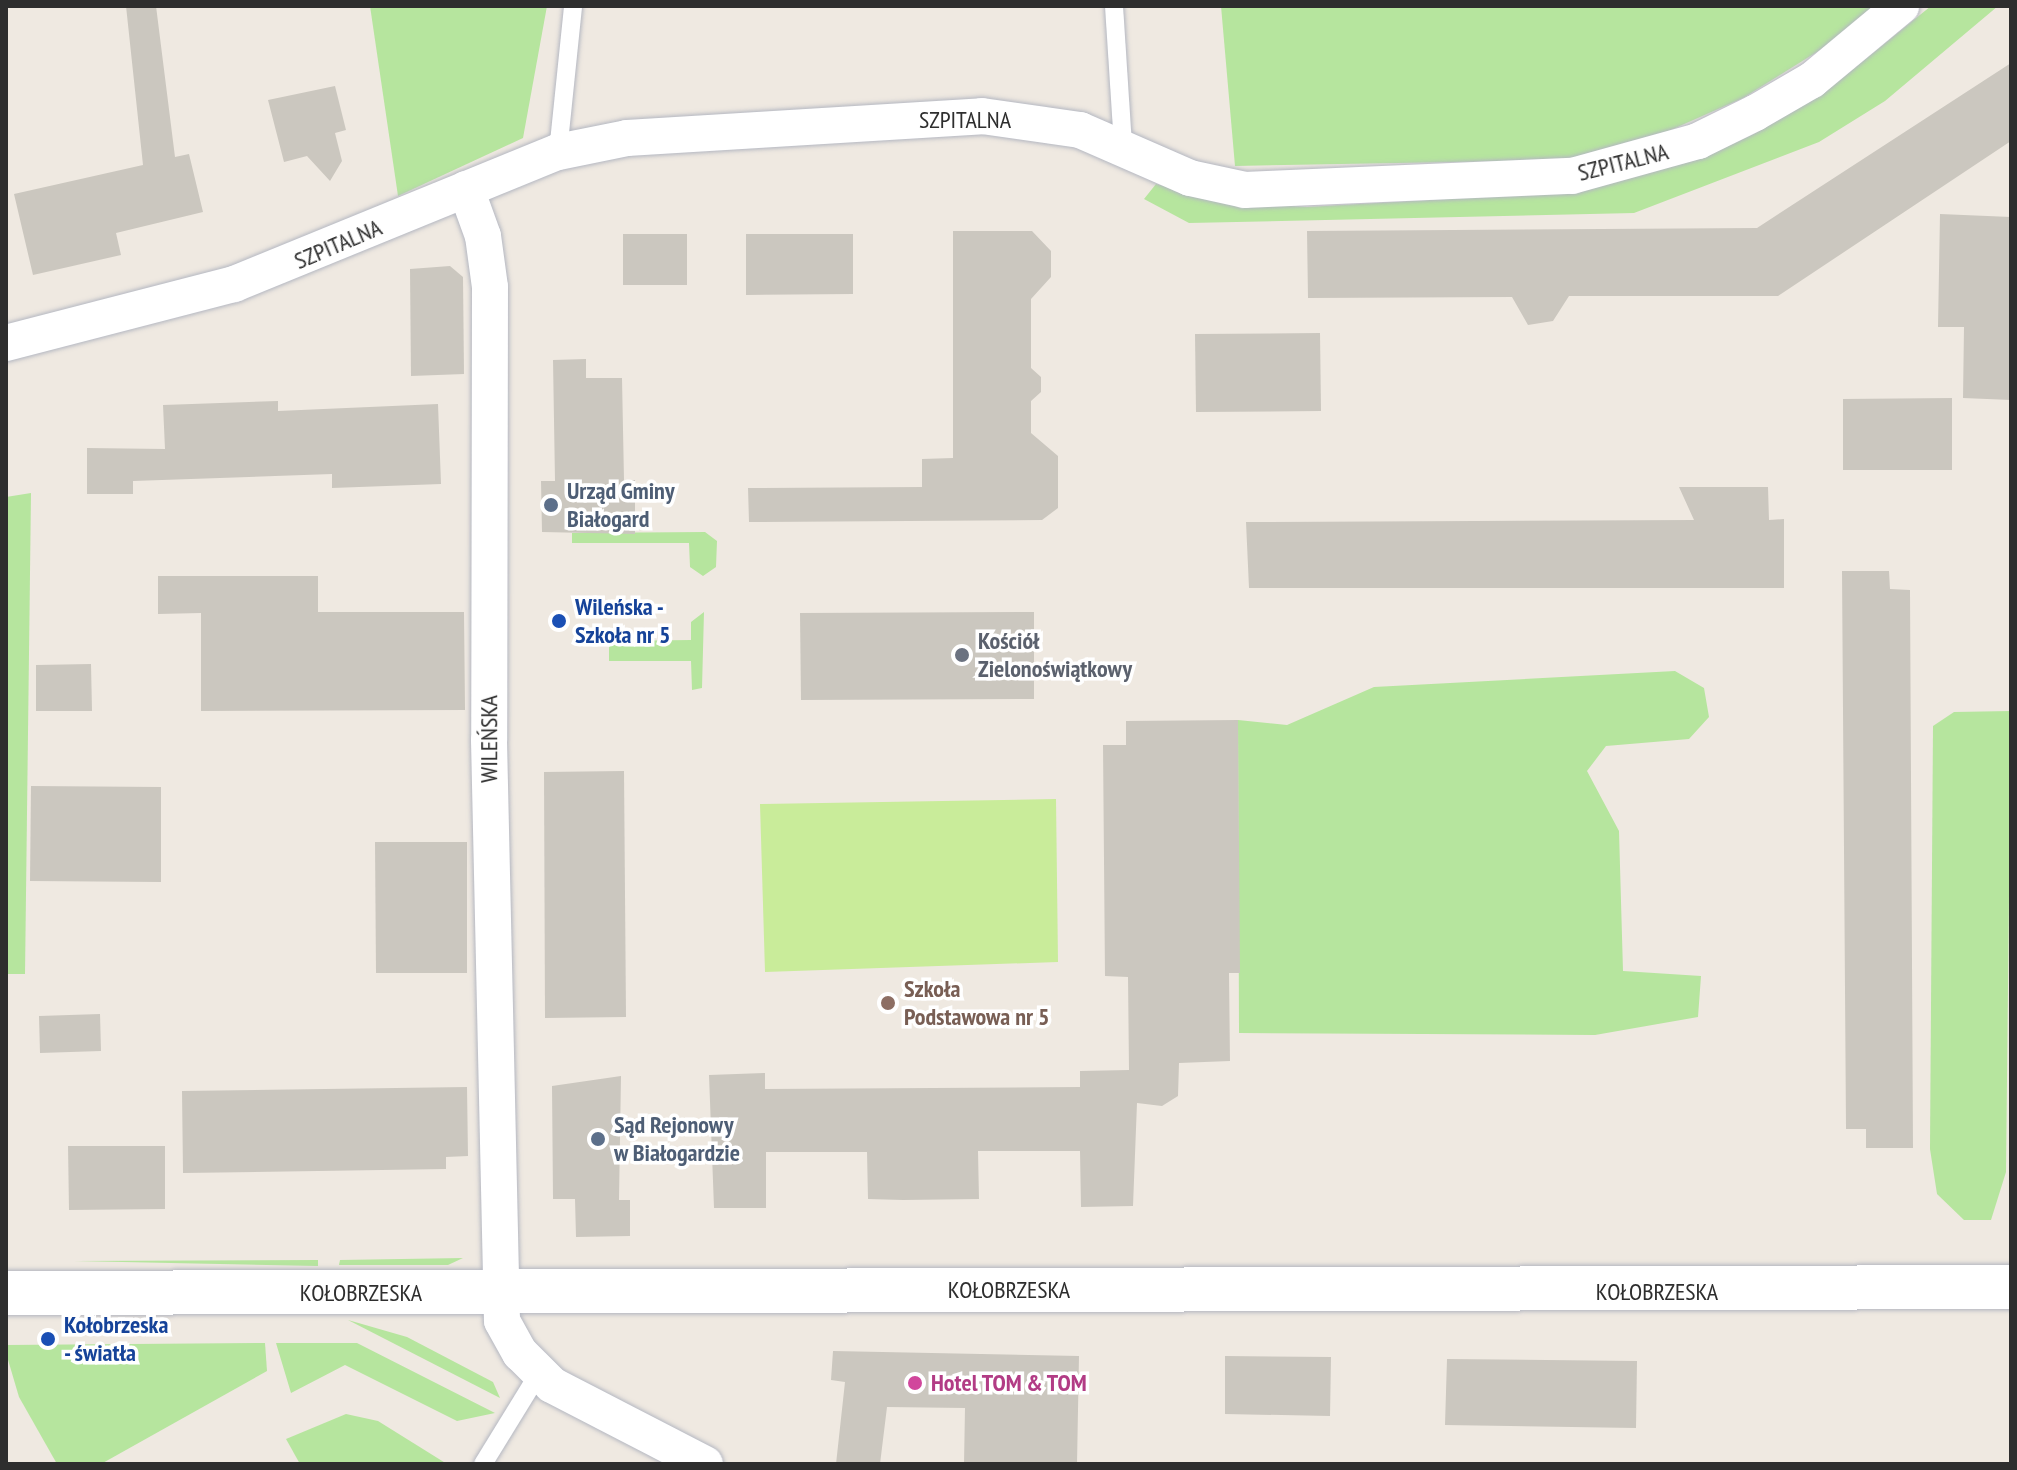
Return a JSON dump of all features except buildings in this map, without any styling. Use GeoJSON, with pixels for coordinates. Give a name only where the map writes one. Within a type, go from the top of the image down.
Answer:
{"type":"FeatureCollection","features":[{"type":"Feature","properties":{"kind":"main road","name":"KOŁOBRZESKA"},"geometry":{"type":"LineString","coordinates":[[6,1293],[2011,1287]]}},
{"type":"Feature","properties":{"kind":"street","name":"SZPITALNA"},"geometry":{"type":"LineString","coordinates":[[6,343],[234,284],[558,152],[627,138],[982,116],[1080,130],[1190,178],[1245,190],[1572,176],[1698,141],[1755,113],[1812,80],[1901,6]]}},
{"type":"Feature","properties":{"kind":"street","name":"WILEŃSKA"},"geometry":{"type":"LineString","coordinates":[[466,189],[483,236],[490,287],[489,740],[497,1292],[507,1334],[539,1373],[572,1398],[705,1464]]}},
{"type":"Feature","properties":{"kind":"lane"},"geometry":{"type":"LineString","coordinates":[[558,152],[573,6]]}},
{"type":"Feature","properties":{"kind":"lane"},"geometry":{"type":"LineString","coordinates":[[1114,6],[1123,147]]}},
{"type":"Feature","properties":{"kind":"lane"},"geometry":{"type":"LineString","coordinates":[[483,1464],[539,1373]]}},
{"type":"Feature","properties":{"kind":"green space"},"geometry":{"type":"Polygon","coordinates":[[[370,6],[547,6],[523,138],[398,196],[370,6]]]}},
{"type":"Feature","properties":{"kind":"green space"},"geometry":{"type":"Polygon","coordinates":[[[1221,6],[1874,6],[1836,40],[1743,98],[1655,137],[1565,160],[1235,166],[1221,6]]]}},
{"type":"Feature","properties":{"kind":"green space"},"geometry":{"type":"Polygon","coordinates":[[[1931,6],[1998,6],[1885,101],[1819,142],[1634,213],[1189,223],[1144,199],[1156,184],[1237,203],[1307,207],[1572,192],[1696,160],[1754,134],[1841,79],[1931,6]]]}},
{"type":"Feature","properties":{"kind":"green space"},"geometry":{"type":"Polygon","coordinates":[[[31,493],[25,974],[6,974],[6,497],[31,493]]]}},
{"type":"Feature","properties":{"kind":"green space"},"geometry":{"type":"Polygon","coordinates":[[[705,532],[717,541],[716,567],[703,576],[690,567],[689,543],[572,543],[572,533],[705,532]]]}},
{"type":"Feature","properties":{"kind":"green space"},"geometry":{"type":"Polygon","coordinates":[[[704,612],[702,688],[692,690],[691,661],[609,661],[609,641],[691,640],[691,622],[704,612]]]}},
{"type":"Feature","properties":{"kind":"green space"},"geometry":{"type":"Polygon","coordinates":[[[1675,671],[1704,688],[1709,717],[1689,739],[1606,746],[1587,771],[1619,831],[1623,971],[1701,976],[1698,1017],[1595,1035],[1239,1033],[1238,720],[1287,725],[1374,687],[1675,671]]]}},
{"type":"Feature","properties":{"kind":"green space"},"geometry":{"type":"Polygon","coordinates":[[[2011,711],[2006,1172],[1991,1220],[1964,1220],[1937,1194],[1930,1149],[1933,726],[1954,712],[2011,711]]]}},
{"type":"Feature","properties":{"kind":"green space"},"geometry":{"type":"Polygon","coordinates":[[[1056,799],[1058,962],[765,972],[760,804],[1056,799]]]}},
{"type":"Feature","properties":{"kind":"green space"},"geometry":{"type":"Polygon","coordinates":[[[463,1258],[448,1265],[339,1265],[340,1260],[463,1258]]]}},
{"type":"Feature","properties":{"kind":"green space"},"geometry":{"type":"Polygon","coordinates":[[[318,1260],[318,1266],[74,1261],[318,1260]]]}},
{"type":"Feature","properties":{"kind":"green space"},"geometry":{"type":"Polygon","coordinates":[[[348,1320],[407,1337],[493,1382],[500,1398],[348,1320]]]}},
{"type":"Feature","properties":{"kind":"green space"},"geometry":{"type":"Polygon","coordinates":[[[265,1343],[267,1371],[101,1464],[57,1464],[19,1397],[6,1353],[6,1345],[265,1343]]]}},
{"type":"Feature","properties":{"kind":"green space"},"geometry":{"type":"Polygon","coordinates":[[[276,1343],[357,1343],[495,1413],[457,1421],[345,1365],[291,1393],[276,1343]]]}},
{"type":"Feature","properties":{"kind":"green space"},"geometry":{"type":"Polygon","coordinates":[[[346,1414],[378,1421],[447,1464],[300,1464],[286,1439],[346,1414]]]}},
{"type":"Feature","properties":{"kind":"place","name":"Urząd Gminy Białogard"},"geometry":{"type":"Point","coordinates":[551,505]}},
{"type":"Feature","properties":{"kind":"place","name":"Wileńska - Szkoła nr 5"},"geometry":{"type":"Point","coordinates":[559,621]}},
{"type":"Feature","properties":{"kind":"place","name":"Kościół Zielonoświątkowy"},"geometry":{"type":"Point","coordinates":[962,655]}},
{"type":"Feature","properties":{"kind":"place","name":"Szkoła Podstawowa nr 5"},"geometry":{"type":"Point","coordinates":[888,1003]}},
{"type":"Feature","properties":{"kind":"place","name":"Sąd Rejonowy w Białogardzie"},"geometry":{"type":"Point","coordinates":[598,1139]}},
{"type":"Feature","properties":{"kind":"place","name":"Kołobrzeska - światła"},"geometry":{"type":"Point","coordinates":[48,1339]}},
{"type":"Feature","properties":{"kind":"place","name":"Hotel TOM & TOM"},"geometry":{"type":"Point","coordinates":[915,1383]}}]}
